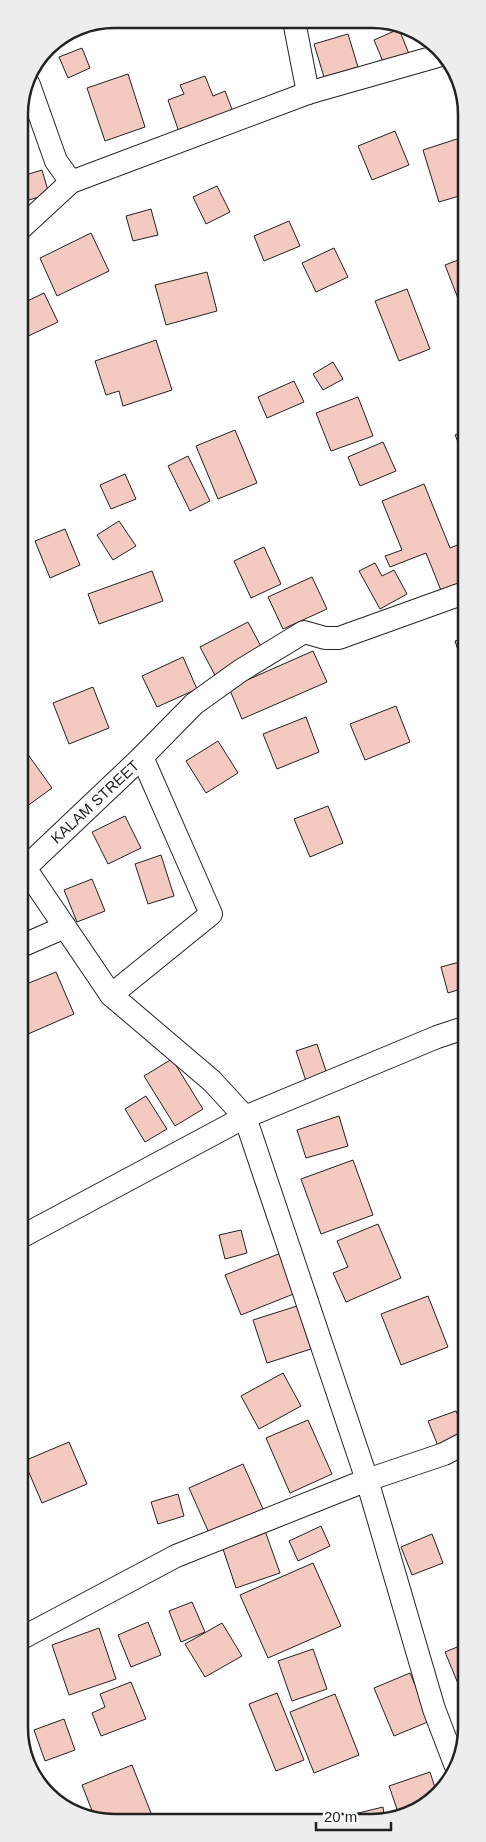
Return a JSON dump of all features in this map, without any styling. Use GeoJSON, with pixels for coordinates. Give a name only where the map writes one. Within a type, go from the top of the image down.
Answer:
{"type":"FeatureCollection","features":[{"type":"Feature","properties":{"kind":"street"},"geometry":{"type":"LineString","coordinates":[[295,28],[308,93]]}},
{"type":"Feature","properties":{"kind":"street"},"geometry":{"type":"LineString","coordinates":[[28,222],[71,182],[308,93],[436,56]]}},
{"type":"Feature","properties":{"kind":"street"},"geometry":{"type":"LineString","coordinates":[[31,90],[56,161],[71,182]]}},
{"type":"Feature","properties":{"kind":"street","name":"KALAM STREET"},"geometry":{"type":"LineString","coordinates":[[28,862],[142,757],[194,704],[240,670],[304,632],[324,638],[340,638],[459,595]]}},
{"type":"Feature","properties":{"kind":"street"},"geometry":{"type":"LineString","coordinates":[[111,995],[211,914],[142,757]]}},
{"type":"Feature","properties":{"kind":"street"},"geometry":{"type":"LineString","coordinates":[[28,876],[111,995],[212,1081],[245,1117],[367,1480],[434,1709],[453,1759]]}},
{"type":"Feature","properties":{"kind":"street"},"geometry":{"type":"LineString","coordinates":[[28,943],[65,927]]}},
{"type":"Feature","properties":{"kind":"street"},"geometry":{"type":"LineString","coordinates":[[28,1233],[245,1117],[458,1030]]}},
{"type":"Feature","properties":{"kind":"street"},"geometry":{"type":"LineString","coordinates":[[28,1635],[176,1556],[367,1480],[444,1454],[458,1447]]}},
{"type":"Feature","properties":{"kind":"building"},"geometry":{"type":"Polygon","coordinates":[[[395,31],[400,32],[409,54],[384,64],[374,40],[395,31]]]}},
{"type":"Feature","properties":{"kind":"building"},"geometry":{"type":"Polygon","coordinates":[[[348,34],[358,67],[324,77],[314,44],[348,34]]]}},
{"type":"Feature","properties":{"kind":"building"},"geometry":{"type":"Polygon","coordinates":[[[82,48],[90,68],[68,78],[59,57],[82,48]]]}},
{"type":"Feature","properties":{"kind":"building"},"geometry":{"type":"Polygon","coordinates":[[[128,74],[145,127],[105,141],[87,88],[128,74]]]}},
{"type":"Feature","properties":{"kind":"building"},"geometry":{"type":"Polygon","coordinates":[[[205,76],[213,96],[225,91],[233,112],[179,132],[168,100],[184,94],[180,85],[205,76]]]}},
{"type":"Feature","properties":{"kind":"building"},"geometry":{"type":"Polygon","coordinates":[[[395,131],[409,165],[372,180],[358,146],[395,131]]]}},
{"type":"Feature","properties":{"kind":"building"},"geometry":{"type":"Polygon","coordinates":[[[459,138],[459,196],[439,202],[423,150],[459,138]]]}},
{"type":"Feature","properties":{"kind":"building"},"geometry":{"type":"Polygon","coordinates":[[[42,170],[49,194],[28,200],[28,174],[42,170]]]}},
{"type":"Feature","properties":{"kind":"building"},"geometry":{"type":"Polygon","coordinates":[[[217,186],[230,212],[206,224],[193,197],[217,186]]]}},
{"type":"Feature","properties":{"kind":"building"},"geometry":{"type":"Polygon","coordinates":[[[151,209],[158,235],[133,241],[126,216],[151,209]]]}},
{"type":"Feature","properties":{"kind":"building"},"geometry":{"type":"Polygon","coordinates":[[[289,221],[300,246],[264,261],[254,236],[289,221]]]}},
{"type":"Feature","properties":{"kind":"building"},"geometry":{"type":"Polygon","coordinates":[[[91,233],[109,271],[57,296],[40,258],[91,233]]]}},
{"type":"Feature","properties":{"kind":"building"},"geometry":{"type":"Polygon","coordinates":[[[334,248],[348,277],[316,292],[302,263],[334,248]]]}},
{"type":"Feature","properties":{"kind":"building"},"geometry":{"type":"Polygon","coordinates":[[[459,260],[459,301],[445,265],[459,260]]]}},
{"type":"Feature","properties":{"kind":"building"},"geometry":{"type":"Polygon","coordinates":[[[207,272],[217,311],[166,325],[155,285],[207,272]]]}},
{"type":"Feature","properties":{"kind":"building"},"geometry":{"type":"Polygon","coordinates":[[[407,289],[430,349],[399,361],[375,301],[407,289]]]}},
{"type":"Feature","properties":{"kind":"building"},"geometry":{"type":"Polygon","coordinates":[[[44,293],[58,322],[28,336],[28,301],[44,293]]]}},
{"type":"Feature","properties":{"kind":"building"},"geometry":{"type":"Polygon","coordinates":[[[156,340],[172,390],[123,406],[119,391],[106,395],[95,361],[156,340]]]}},
{"type":"Feature","properties":{"kind":"building"},"geometry":{"type":"Polygon","coordinates":[[[333,362],[343,379],[323,390],[313,374],[333,362]]]}},
{"type":"Feature","properties":{"kind":"building"},"geometry":{"type":"Polygon","coordinates":[[[294,381],[304,402],[267,418],[258,397],[294,381]]]}},
{"type":"Feature","properties":{"kind":"building"},"geometry":{"type":"Polygon","coordinates":[[[358,397],[373,436],[331,451],[316,413],[358,397]]]}},
{"type":"Feature","properties":{"kind":"building"},"geometry":{"type":"Polygon","coordinates":[[[235,430],[257,483],[218,499],[196,446],[235,430]]]}},
{"type":"Feature","properties":{"kind":"building"},"geometry":{"type":"Polygon","coordinates":[[[459,433],[459,444],[455,435],[459,433]]]}},
{"type":"Feature","properties":{"kind":"building"},"geometry":{"type":"Polygon","coordinates":[[[383,442],[396,471],[360,486],[348,457],[383,442]]]}},
{"type":"Feature","properties":{"kind":"building"},"geometry":{"type":"Polygon","coordinates":[[[188,456],[210,501],[190,511],[168,466],[188,456]]]}},
{"type":"Feature","properties":{"kind":"building"},"geometry":{"type":"Polygon","coordinates":[[[125,474],[136,499],[111,509],[100,485],[125,474]]]}},
{"type":"Feature","properties":{"kind":"building"},"geometry":{"type":"Polygon","coordinates":[[[424,484],[450,548],[459,544],[459,592],[444,598],[426,553],[390,567],[385,556],[402,550],[382,501],[424,484]]]}},
{"type":"Feature","properties":{"kind":"building"},"geometry":{"type":"Polygon","coordinates":[[[119,521],[136,546],[113,560],[97,535],[119,521]]]}},
{"type":"Feature","properties":{"kind":"building"},"geometry":{"type":"Polygon","coordinates":[[[65,529],[80,565],[50,578],[35,541],[65,529]]]}},
{"type":"Feature","properties":{"kind":"building"},"geometry":{"type":"Polygon","coordinates":[[[264,547],[281,584],[251,598],[234,561],[264,547]]]}},
{"type":"Feature","properties":{"kind":"building"},"geometry":{"type":"Polygon","coordinates":[[[375,563],[382,576],[394,570],[407,594],[380,609],[359,571],[375,563]]]}},
{"type":"Feature","properties":{"kind":"building"},"geometry":{"type":"Polygon","coordinates":[[[152,571],[163,601],[99,624],[88,594],[152,571]]]}},
{"type":"Feature","properties":{"kind":"building"},"geometry":{"type":"Polygon","coordinates":[[[312,577],[327,609],[283,629],[268,597],[312,577]]]}},
{"type":"Feature","properties":{"kind":"building"},"geometry":{"type":"Polygon","coordinates":[[[248,622],[264,652],[216,677],[200,647],[248,622]]]}},
{"type":"Feature","properties":{"kind":"building"},"geometry":{"type":"Polygon","coordinates":[[[459,640],[459,652],[455,641],[459,640]]]}},
{"type":"Feature","properties":{"kind":"building"},"geometry":{"type":"Polygon","coordinates":[[[313,651],[327,682],[242,719],[229,688],[313,651]]]}},
{"type":"Feature","properties":{"kind":"building"},"geometry":{"type":"Polygon","coordinates":[[[183,657],[197,689],[157,707],[142,676],[183,657]]]}},
{"type":"Feature","properties":{"kind":"building"},"geometry":{"type":"Polygon","coordinates":[[[93,687],[109,728],[69,744],[53,703],[93,687]]]}},
{"type":"Feature","properties":{"kind":"building"},"geometry":{"type":"Polygon","coordinates":[[[396,706],[410,742],[365,760],[350,724],[396,706]]]}},
{"type":"Feature","properties":{"kind":"building"},"geometry":{"type":"Polygon","coordinates":[[[306,717],[319,752],[277,769],[263,734],[306,717]]]}},
{"type":"Feature","properties":{"kind":"building"},"geometry":{"type":"Polygon","coordinates":[[[218,741],[238,773],[206,793],[186,761],[218,741]]]}},
{"type":"Feature","properties":{"kind":"building"},"geometry":{"type":"Polygon","coordinates":[[[28,755],[52,788],[28,805],[28,755]]]}},
{"type":"Feature","properties":{"kind":"building"},"geometry":{"type":"Polygon","coordinates":[[[328,806],[343,843],[310,857],[294,819],[328,806]]]}},
{"type":"Feature","properties":{"kind":"building"},"geometry":{"type":"Polygon","coordinates":[[[125,816],[141,848],[108,864],[92,832],[125,816]]]}},
{"type":"Feature","properties":{"kind":"building"},"geometry":{"type":"Polygon","coordinates":[[[161,855],[174,896],[148,904],[135,864],[161,855]]]}},
{"type":"Feature","properties":{"kind":"building"},"geometry":{"type":"Polygon","coordinates":[[[92,879],[105,911],[77,922],[64,890],[92,879]]]}},
{"type":"Feature","properties":{"kind":"building"},"geometry":{"type":"Polygon","coordinates":[[[458,962],[458,990],[448,993],[441,967],[458,962]]]}},
{"type":"Feature","properties":{"kind":"building"},"geometry":{"type":"Polygon","coordinates":[[[56,972],[74,1014],[28,1034],[28,983],[56,972]]]}},
{"type":"Feature","properties":{"kind":"building"},"geometry":{"type":"Polygon","coordinates":[[[317,1044],[327,1074],[306,1081],[296,1051],[317,1044]]]}},
{"type":"Feature","properties":{"kind":"building"},"geometry":{"type":"Polygon","coordinates":[[[172,1059],[203,1109],[175,1126],[144,1076],[172,1059]]]}},
{"type":"Feature","properties":{"kind":"building"},"geometry":{"type":"Polygon","coordinates":[[[146,1096],[167,1129],[145,1142],[125,1109],[146,1096]]]}},
{"type":"Feature","properties":{"kind":"building"},"geometry":{"type":"Polygon","coordinates":[[[339,1116],[348,1146],[306,1158],[297,1130],[339,1116]]]}},
{"type":"Feature","properties":{"kind":"building"},"geometry":{"type":"Polygon","coordinates":[[[353,1160],[373,1215],[321,1234],[301,1179],[353,1160]]]}},
{"type":"Feature","properties":{"kind":"building"},"geometry":{"type":"Polygon","coordinates":[[[378,1224],[401,1278],[346,1302],[333,1273],[348,1267],[337,1241],[378,1224]]]}},
{"type":"Feature","properties":{"kind":"building"},"geometry":{"type":"Polygon","coordinates":[[[241,1230],[247,1253],[225,1259],[219,1235],[241,1230]]]}},
{"type":"Feature","properties":{"kind":"building"},"geometry":{"type":"Polygon","coordinates":[[[281,1253],[296,1293],[241,1315],[225,1275],[281,1253]]]}},
{"type":"Feature","properties":{"kind":"building"},"geometry":{"type":"Polygon","coordinates":[[[428,1296],[448,1347],[401,1365],[381,1314],[428,1296]]]}},
{"type":"Feature","properties":{"kind":"building"},"geometry":{"type":"Polygon","coordinates":[[[297,1306],[311,1349],[267,1363],[253,1320],[297,1306]]]}},
{"type":"Feature","properties":{"kind":"building"},"geometry":{"type":"Polygon","coordinates":[[[283,1373],[301,1406],[259,1429],[241,1396],[283,1373]]]}},
{"type":"Feature","properties":{"kind":"building"},"geometry":{"type":"Polygon","coordinates":[[[456,1411],[458,1416],[458,1442],[440,1451],[428,1421],[456,1411]]]}},
{"type":"Feature","properties":{"kind":"building"},"geometry":{"type":"Polygon","coordinates":[[[308,1420],[332,1474],[290,1493],[266,1438],[308,1420]]]}},
{"type":"Feature","properties":{"kind":"building"},"geometry":{"type":"Polygon","coordinates":[[[69,1442],[87,1484],[42,1503],[28,1470],[28,1459],[69,1442]]]}},
{"type":"Feature","properties":{"kind":"building"},"geometry":{"type":"Polygon","coordinates":[[[243,1464],[263,1509],[209,1533],[189,1488],[243,1464]]]}},
{"type":"Feature","properties":{"kind":"building"},"geometry":{"type":"Polygon","coordinates":[[[178,1494],[184,1516],[158,1524],[151,1502],[178,1494]]]}},
{"type":"Feature","properties":{"kind":"building"},"geometry":{"type":"Polygon","coordinates":[[[321,1526],[330,1546],[298,1561],[289,1541],[321,1526]]]}},
{"type":"Feature","properties":{"kind":"building"},"geometry":{"type":"Polygon","coordinates":[[[264,1528],[280,1573],[236,1588],[221,1543],[264,1528]]]}},
{"type":"Feature","properties":{"kind":"building"},"geometry":{"type":"Polygon","coordinates":[[[432,1534],[443,1563],[412,1575],[401,1547],[432,1534]]]}},
{"type":"Feature","properties":{"kind":"building"},"geometry":{"type":"Polygon","coordinates":[[[313,1563],[341,1626],[268,1658],[240,1595],[313,1563]]]}},
{"type":"Feature","properties":{"kind":"building"},"geometry":{"type":"Polygon","coordinates":[[[192,1602],[205,1632],[181,1642],[169,1611],[192,1602]]]}},
{"type":"Feature","properties":{"kind":"building"},"geometry":{"type":"Polygon","coordinates":[[[148,1622],[161,1655],[131,1667],[118,1635],[148,1622]]]}},
{"type":"Feature","properties":{"kind":"building"},"geometry":{"type":"Polygon","coordinates":[[[222,1623],[242,1656],[205,1677],[185,1644],[222,1623]]]}},
{"type":"Feature","properties":{"kind":"building"},"geometry":{"type":"Polygon","coordinates":[[[99,1628],[116,1679],[69,1695],[52,1645],[99,1628]]]}},
{"type":"Feature","properties":{"kind":"building"},"geometry":{"type":"Polygon","coordinates":[[[458,1647],[458,1684],[445,1652],[458,1647]]]}},
{"type":"Feature","properties":{"kind":"building"},"geometry":{"type":"Polygon","coordinates":[[[313,1649],[327,1689],[292,1701],[278,1661],[313,1649]]]}},
{"type":"Feature","properties":{"kind":"building"},"geometry":{"type":"Polygon","coordinates":[[[410,1673],[430,1721],[394,1736],[374,1688],[410,1673]]]}},
{"type":"Feature","properties":{"kind":"building"},"geometry":{"type":"Polygon","coordinates":[[[131,1682],[146,1719],[101,1736],[92,1713],[105,1707],[100,1694],[131,1682]]]}},
{"type":"Feature","properties":{"kind":"building"},"geometry":{"type":"Polygon","coordinates":[[[277,1693],[304,1760],[276,1771],[249,1704],[277,1693]]]}},
{"type":"Feature","properties":{"kind":"building"},"geometry":{"type":"Polygon","coordinates":[[[335,1694],[359,1755],[314,1773],[290,1712],[335,1694]]]}},
{"type":"Feature","properties":{"kind":"building"},"geometry":{"type":"Polygon","coordinates":[[[64,1719],[75,1750],[45,1761],[34,1730],[64,1719]]]}},
{"type":"Feature","properties":{"kind":"building"},"geometry":{"type":"Polygon","coordinates":[[[132,1765],[151,1813],[114,1814],[92,1812],[82,1785],[132,1765]]]}},
{"type":"Feature","properties":{"kind":"building"},"geometry":{"type":"Polygon","coordinates":[[[430,1772],[435,1787],[425,1797],[397,1811],[389,1786],[430,1772]]]}},
{"type":"Feature","properties":{"kind":"building"},"geometry":{"type":"Polygon","coordinates":[[[383,1807],[384,1814],[372,1814],[354,1814],[383,1807]]]}}]}
